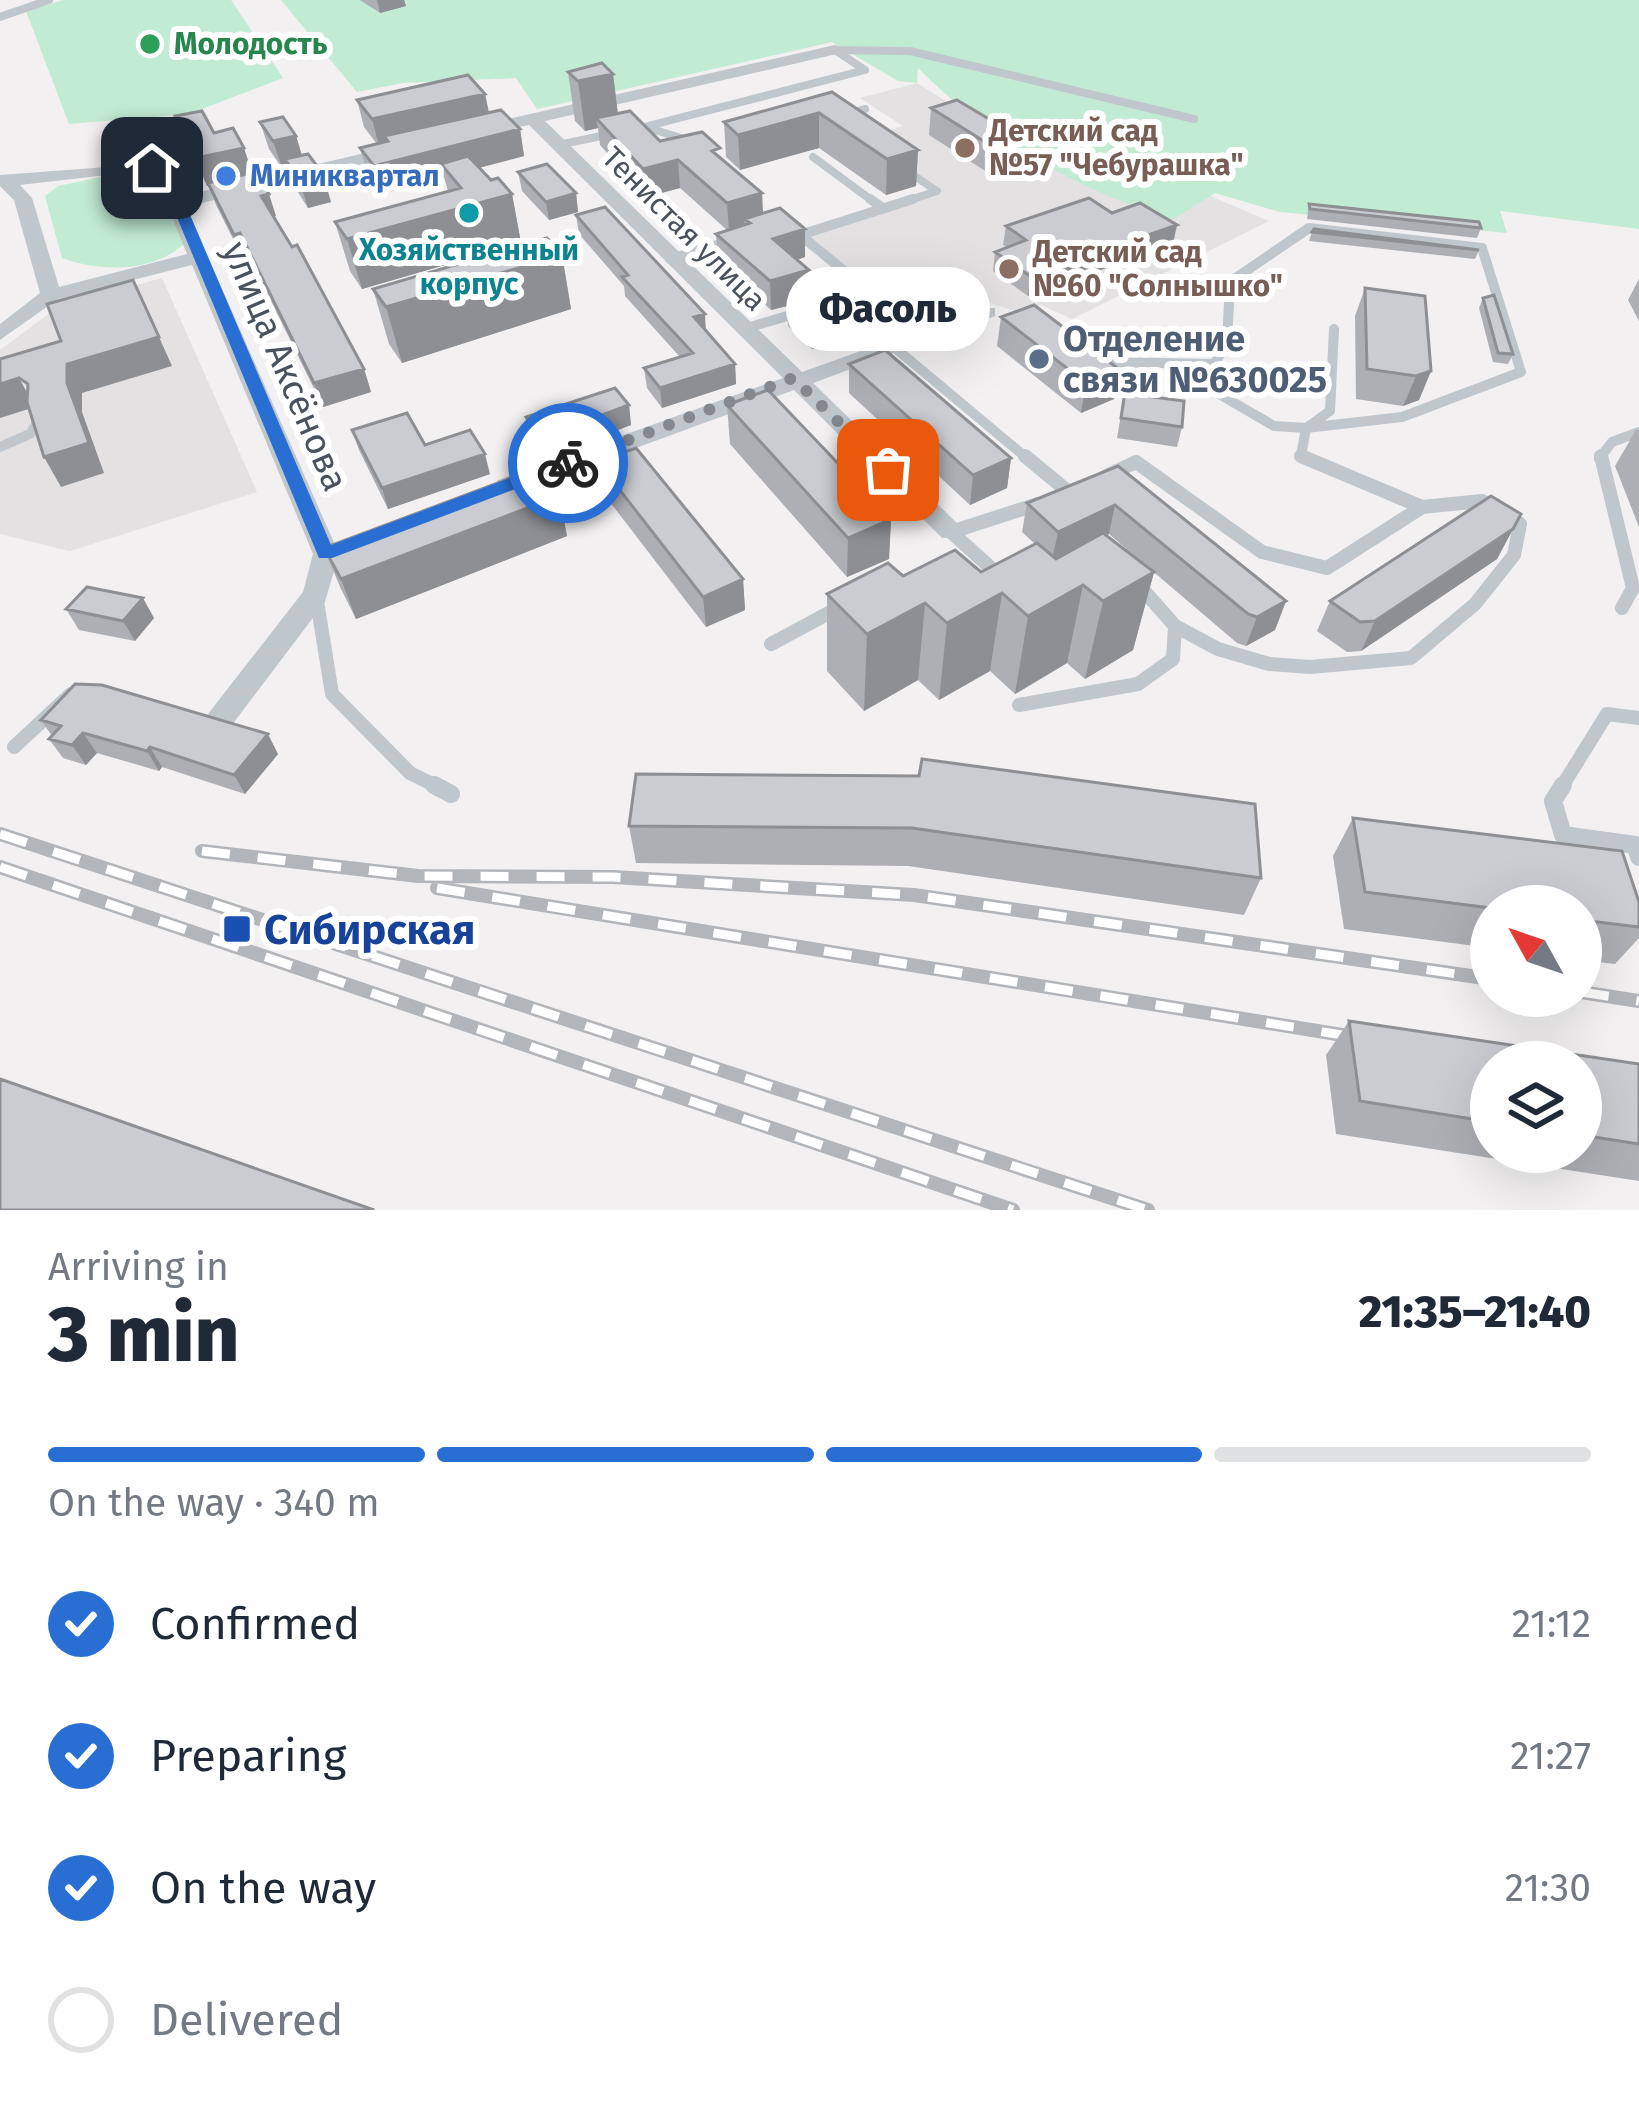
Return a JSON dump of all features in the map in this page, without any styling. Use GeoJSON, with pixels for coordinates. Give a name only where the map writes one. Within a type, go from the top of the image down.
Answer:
{"type":"FeatureCollection","features":[{"type":"Feature","properties":{"kind":"street"},"geometry":{"type":"LineString","coordinates":[[465,134],[835,50]]}},
{"type":"Feature","properties":{"kind":"street","name":"Тенистая улица"},"geometry":{"type":"LineString","coordinates":[[532,118],[952,532]]}},
{"type":"Feature","properties":{"kind":"street"},"geometry":{"type":"LineString","coordinates":[[178,203],[421,145]]}},
{"type":"Feature","properties":{"kind":"street","name":"улица Аксёнова"},"geometry":{"type":"LineString","coordinates":[[2,180],[152,168],[162,172],[337,550],[316,595],[218,722]]}},
{"type":"Feature","properties":{"kind":"street"},"geometry":{"type":"LineString","coordinates":[[2,180],[22,198],[51,295]]}},
{"type":"Feature","properties":{"kind":"street"},"geometry":{"type":"LineString","coordinates":[[0,334],[51,295],[200,257]]}},
{"type":"Feature","properties":{"kind":"street"},"geometry":{"type":"LineString","coordinates":[[482,495],[793,378],[998,314]]}},
{"type":"Feature","properties":{"kind":"lane"},"geometry":{"type":"LineString","coordinates":[[0,17],[49,0]]}},
{"type":"Feature","properties":{"kind":"lane"},"geometry":{"type":"LineString","coordinates":[[835,50],[910,52],[1194,119]]}},
{"type":"Feature","properties":{"kind":"lane"},"geometry":{"type":"LineString","coordinates":[[558,145],[865,70],[835,50]]}},
{"type":"Feature","properties":{"kind":"lane"},"geometry":{"type":"LineString","coordinates":[[820,122],[865,109]]}},
{"type":"Feature","properties":{"kind":"lane"},"geometry":{"type":"LineString","coordinates":[[645,127],[699,144],[709,153]]}},
{"type":"Feature","properties":{"kind":"lane"},"geometry":{"type":"LineString","coordinates":[[813,157],[883,208]]}},
{"type":"Feature","properties":{"kind":"lane"},"geometry":{"type":"LineString","coordinates":[[800,235],[937,191],[887,157]]}},
{"type":"Feature","properties":{"kind":"lane"},"geometry":{"type":"LineString","coordinates":[[788,224],[924,336]]}},
{"type":"Feature","properties":{"kind":"lane"},"geometry":{"type":"LineString","coordinates":[[1083,349],[1102,362],[1214,364],[1227,344],[1229,281],[1309,228],[1482,248],[1521,373],[1402,417],[1306,428],[1274,426],[1168,365]]}},
{"type":"Feature","properties":{"kind":"lane"},"geometry":{"type":"LineString","coordinates":[[670,259],[748,236]]}},
{"type":"Feature","properties":{"kind":"lane"},"geometry":{"type":"LineString","coordinates":[[848,297],[869,291]]}},
{"type":"Feature","properties":{"kind":"lane"},"geometry":{"type":"LineString","coordinates":[[743,329],[806,310]]}},
{"type":"Feature","properties":{"kind":"lane"},"geometry":{"type":"LineString","coordinates":[[1334,329],[1336,371],[1330,411],[1306,428],[1301,456],[1422,507]]}},
{"type":"Feature","properties":{"kind":"lane"},"geometry":{"type":"LineString","coordinates":[[894,347],[1072,494]]}},
{"type":"Feature","properties":{"kind":"lane"},"geometry":{"type":"LineString","coordinates":[[0,447],[30,434],[38,421]]}},
{"type":"Feature","properties":{"kind":"lane"},"geometry":{"type":"LineString","coordinates":[[1622,608],[1634,587],[1599,458],[1612,442],[1639,432]]}},
{"type":"Feature","properties":{"kind":"lane"},"geometry":{"type":"LineString","coordinates":[[1002,578],[952,532],[1072,494],[1136,462],[1262,552],[1327,568],[1422,507],[1482,501],[1520,524],[1514,555],[1475,604],[1411,658],[1310,668],[1269,664],[1218,649],[1175,626],[1143,586],[1125,579]]}},
{"type":"Feature","properties":{"kind":"lane"},"geometry":{"type":"LineString","coordinates":[[981,581],[1024,577]]}},
{"type":"Feature","properties":{"kind":"lane"},"geometry":{"type":"LineString","coordinates":[[316,595],[332,694],[410,773],[451,794]]}},
{"type":"Feature","properties":{"kind":"lane"},"geometry":{"type":"LineString","coordinates":[[772,644],[850,602]]}},
{"type":"Feature","properties":{"kind":"lane"},"geometry":{"type":"LineString","coordinates":[[1019,705],[1138,684],[1173,658],[1175,626]]}},
{"type":"Feature","properties":{"kind":"lane"},"geometry":{"type":"LineString","coordinates":[[14,747],[59,701],[76,692],[96,693]]}},
{"type":"Feature","properties":{"kind":"lane"},"geometry":{"type":"LineString","coordinates":[[1639,718],[1607,714],[1552,800],[1563,835],[1635,845],[1639,857]]}},
{"type":"Feature","properties":{"kind":"shaded area","name":"Детский сад №60 \"Солнышко\""},"geometry":{"type":"Polygon","coordinates":[[[917,83],[952,105],[1161,175],[1269,221],[1072,319],[1041,305],[1018,312],[984,301],[916,324],[806,237],[942,193],[868,138],[903,126],[860,98],[917,83]]]}},
{"type":"Feature","properties":{"kind":"shaded area"},"geometry":{"type":"Polygon","coordinates":[[[162,278],[257,492],[70,551],[0,534],[0,350],[59,306],[162,278]]]}},
{"type":"Feature","properties":{"kind":"green space","name":"Молодость"},"geometry":{"type":"Polygon","coordinates":[[[64,0],[231,0],[283,78],[189,114],[69,124],[26,11],[64,0]]]}},
{"type":"Feature","properties":{"kind":"green space"},"geometry":{"type":"Polygon","coordinates":[[[281,0],[1639,0],[1639,229],[1500,211],[1507,233],[1280,212],[1215,193],[1172,220],[1101,193],[1036,160],[976,119],[918,68],[917,83],[898,81],[832,42],[537,109],[516,78],[403,83],[357,92],[281,0]]]}},
{"type":"Feature","properties":{"kind":"green space"},"geometry":{"type":"Polygon","coordinates":[[[129,171],[153,177],[184,244],[157,260],[125,267],[62,258],[45,196],[58,186],[129,171]]]}},
{"type":"Feature","properties":{"kind":"building"},"geometry":{"type":"Polygon","coordinates":[[[602,63],[613,74],[578,81],[568,72],[602,63]]]}},
{"type":"Feature","properties":{"kind":"building"},"geometry":{"type":"Polygon","coordinates":[[[468,75],[485,94],[372,119],[357,100],[468,75]]]}},
{"type":"Feature","properties":{"kind":"building"},"geometry":{"type":"Polygon","coordinates":[[[832,92],[918,150],[887,159],[819,113],[738,135],[724,122],[832,92]]]}},
{"type":"Feature","properties":{"kind":"building"},"geometry":{"type":"Polygon","coordinates":[[[957,100],[1021,138],[993,147],[931,108],[957,100]]]}},
{"type":"Feature","properties":{"kind":"building"},"geometry":{"type":"Polygon","coordinates":[[[501,110],[520,129],[374,166],[360,148],[388,141],[384,136],[501,110]]]}},
{"type":"Feature","properties":{"kind":"building"},"geometry":{"type":"Polygon","coordinates":[[[202,111],[214,133],[233,128],[244,148],[196,158],[175,116],[202,111]]]}},
{"type":"Feature","properties":{"kind":"building"},"geometry":{"type":"Polygon","coordinates":[[[630,111],[660,141],[702,132],[720,148],[712,151],[762,193],[727,203],[678,160],[643,169],[596,118],[630,111]]]}},
{"type":"Feature","properties":{"kind":"building"},"geometry":{"type":"Polygon","coordinates":[[[283,117],[296,136],[273,141],[260,122],[283,117]]]}},
{"type":"Feature","properties":{"kind":"building"},"geometry":{"type":"Polygon","coordinates":[[[308,154],[323,174],[299,180],[285,159],[308,154]]]}},
{"type":"Feature","properties":{"kind":"building"},"geometry":{"type":"Polygon","coordinates":[[[468,156],[512,194],[347,239],[335,222],[461,188],[441,164],[468,156]]]}},
{"type":"Feature","properties":{"kind":"building"},"geometry":{"type":"Polygon","coordinates":[[[547,164],[576,193],[546,202],[518,172],[547,164]]]}},
{"type":"Feature","properties":{"kind":"building"},"geometry":{"type":"Polygon","coordinates":[[[256,172],[269,194],[261,196],[292,247],[297,245],[364,369],[314,383],[240,233],[234,235],[208,183],[256,172]]]}},
{"type":"Feature","properties":{"kind":"building"},"geometry":{"type":"Polygon","coordinates":[[[1089,198],[1112,213],[1140,203],[1177,225],[1030,276],[995,252],[1026,240],[1006,226],[1089,198]]]}},
{"type":"Feature","properties":{"kind":"building"},"geometry":{"type":"Polygon","coordinates":[[[1309,204],[1479,222],[1481,228],[1310,209],[1309,204]]]}},
{"type":"Feature","properties":{"kind":"building"},"geometry":{"type":"Polygon","coordinates":[[[605,207],[705,314],[694,317],[735,364],[660,388],[644,368],[693,353],[622,277],[628,275],[576,215],[605,207]]]}},
{"type":"Feature","properties":{"kind":"building"},"geometry":{"type":"Polygon","coordinates":[[[780,208],[805,229],[773,239],[809,270],[770,281],[716,234],[780,208]]]}},
{"type":"Feature","properties":{"kind":"building"},"geometry":{"type":"Polygon","coordinates":[[[1314,229],[1479,250],[1312,232],[1314,229]]]}},
{"type":"Feature","properties":{"kind":"building"},"geometry":{"type":"Polygon","coordinates":[[[547,238],[562,255],[386,307],[373,289],[547,238]]]}},
{"type":"Feature","properties":{"kind":"building"},"geometry":{"type":"Polygon","coordinates":[[[862,275],[885,294],[811,319],[787,297],[862,275]]]}},
{"type":"Feature","properties":{"kind":"building"},"geometry":{"type":"Polygon","coordinates":[[[133,280],[159,337],[67,364],[67,383],[89,443],[44,457],[27,402],[28,384],[19,378],[0,384],[0,359],[61,341],[47,304],[133,280]]]}},
{"type":"Feature","properties":{"kind":"building"},"geometry":{"type":"Polygon","coordinates":[[[1365,288],[1425,296],[1431,371],[1416,376],[1367,369],[1365,288]]]}},
{"type":"Feature","properties":{"kind":"building"},"geometry":{"type":"Polygon","coordinates":[[[1494,295],[1513,354],[1498,353],[1483,298],[1494,295]]]}},
{"type":"Feature","properties":{"kind":"building"},"geometry":{"type":"Polygon","coordinates":[[[1034,305],[1120,370],[1086,383],[1001,317],[1034,305]]]}},
{"type":"Feature","properties":{"kind":"building"},"geometry":{"type":"Polygon","coordinates":[[[885,350],[1011,458],[973,475],[849,364],[885,350]]]}},
{"type":"Feature","properties":{"kind":"building"},"geometry":{"type":"Polygon","coordinates":[[[1126,385],[1138,395],[1184,401],[1182,427],[1121,418],[1126,385]]]}},
{"type":"Feature","properties":{"kind":"building"},"geometry":{"type":"Polygon","coordinates":[[[615,388],[629,405],[540,438],[526,417],[615,388]]]}},
{"type":"Feature","properties":{"kind":"building"},"geometry":{"type":"Polygon","coordinates":[[[768,390],[891,519],[848,538],[727,405],[768,390]]]}},
{"type":"Feature","properties":{"kind":"building"},"geometry":{"type":"Polygon","coordinates":[[[407,413],[425,445],[470,430],[485,454],[382,488],[352,430],[407,413]]]}},
{"type":"Feature","properties":{"kind":"building"},"geometry":{"type":"Polygon","coordinates":[[[636,448],[743,579],[703,597],[598,462],[636,448]]]}},
{"type":"Feature","properties":{"kind":"building"},"geometry":{"type":"Polygon","coordinates":[[[1118,466],[1286,601],[1257,617],[1248,614],[1115,505],[1058,532],[1027,503],[1118,466]]]}},
{"type":"Feature","properties":{"kind":"building"},"geometry":{"type":"Polygon","coordinates":[[[538,468],[559,496],[341,579],[324,548],[538,468]]]}},
{"type":"Feature","properties":{"kind":"building"},"geometry":{"type":"Polygon","coordinates":[[[1491,496],[1521,514],[1513,529],[1375,621],[1360,622],[1330,601],[1491,496]]]}},
{"type":"Feature","properties":{"kind":"building"},"geometry":{"type":"Polygon","coordinates":[[[1103,533],[1154,572],[1103,601],[1083,585],[1028,616],[1002,593],[947,623],[925,603],[867,634],[827,594],[888,563],[903,576],[955,550],[981,572],[1037,543],[1056,559],[1103,533]]]}},
{"type":"Feature","properties":{"kind":"building"},"geometry":{"type":"Polygon","coordinates":[[[87,587],[143,598],[123,621],[66,609],[87,587]]]}},
{"type":"Feature","properties":{"kind":"building"},"geometry":{"type":"Polygon","coordinates":[[[75,684],[102,685],[268,734],[234,775],[150,747],[147,751],[83,733],[72,745],[49,739],[61,726],[41,720],[75,684]]]}},
{"type":"Feature","properties":{"kind":"building"},"geometry":{"type":"Polygon","coordinates":[[[922,759],[1255,804],[1261,878],[912,828],[629,826],[636,774],[919,776],[922,759]]]}},
{"type":"Feature","properties":{"kind":"building"},"geometry":{"type":"Polygon","coordinates":[[[1353,818],[1622,851],[1639,902],[1639,927],[1602,923],[1602,885],[1470,885],[1470,905],[1365,892],[1353,818]]]}},
{"type":"Feature","properties":{"kind":"building"},"geometry":{"type":"Polygon","coordinates":[[[1349,1021],[1484,1041],[1470,1041],[1470,1119],[1360,1101],[1349,1021]]]}},
{"type":"Feature","properties":{"kind":"building"},"geometry":{"type":"Polygon","coordinates":[[[1602,1059],[1639,1064],[1639,1144],[1602,1138],[1602,1059]]]}},
{"type":"Feature","properties":{"kind":"building"},"geometry":{"type":"Polygon","coordinates":[[[0,1079],[374,1210],[0,1210],[0,1079]]]}},
{"type":"Feature","properties":{"kind":"railway"},"geometry":{"type":"LineString","coordinates":[[0,834],[1148,1210]]}},
{"type":"Feature","properties":{"kind":"railway"},"geometry":{"type":"LineString","coordinates":[[202,851],[418,876],[613,877],[914,895],[1470,976]]}},
{"type":"Feature","properties":{"kind":"railway"},"geometry":{"type":"LineString","coordinates":[[0,867],[1013,1210]]}},
{"type":"Feature","properties":{"kind":"railway"},"geometry":{"type":"LineString","coordinates":[[437,888],[1373,1040]]}},
{"type":"Feature","properties":{"kind":"railway"},"geometry":{"type":"LineString","coordinates":[[1602,995],[1639,1001]]}},
{"type":"Feature","properties":{"kind":"way so far"},"geometry":{"type":"LineString","coordinates":[[568,463],[793,378],[888,470]]}},
{"type":"Feature","properties":{"kind":"place","name":"Молодость"},"geometry":{"type":"Point","coordinates":[150,44]}},
{"type":"Feature","properties":{"kind":"place","name":"Детский сад №57 \"Чебурашка\""},"geometry":{"type":"Point","coordinates":[965,148]}},
{"type":"Feature","properties":{"kind":"place","name":"Миниквартал"},"geometry":{"type":"Point","coordinates":[226,176]}},
{"type":"Feature","properties":{"kind":"place","name":"Хозяйственный корпус"},"geometry":{"type":"Point","coordinates":[469,213]}},
{"type":"Feature","properties":{"kind":"place","name":"Детский сад №60 \"Солнышко\""},"geometry":{"type":"Point","coordinates":[1009,269]}},
{"type":"Feature","properties":{"kind":"place","name":"Отделение связи №630025"},"geometry":{"type":"Point","coordinates":[1039,359]}},
{"type":"Feature","properties":{"kind":"place","name":"Фасоль"},"geometry":{"type":"Point","coordinates":[888,470]}},
{"type":"Feature","properties":{"kind":"place","name":"Сибирская"},"geometry":{"type":"Point","coordinates":[237,929]}},
{"type":"Feature","properties":{"kind":"route"},"geometry":{"type":"LineString","coordinates":[[152,168],[162,172],[178,203],[326,554],[568,463]]}}]}
